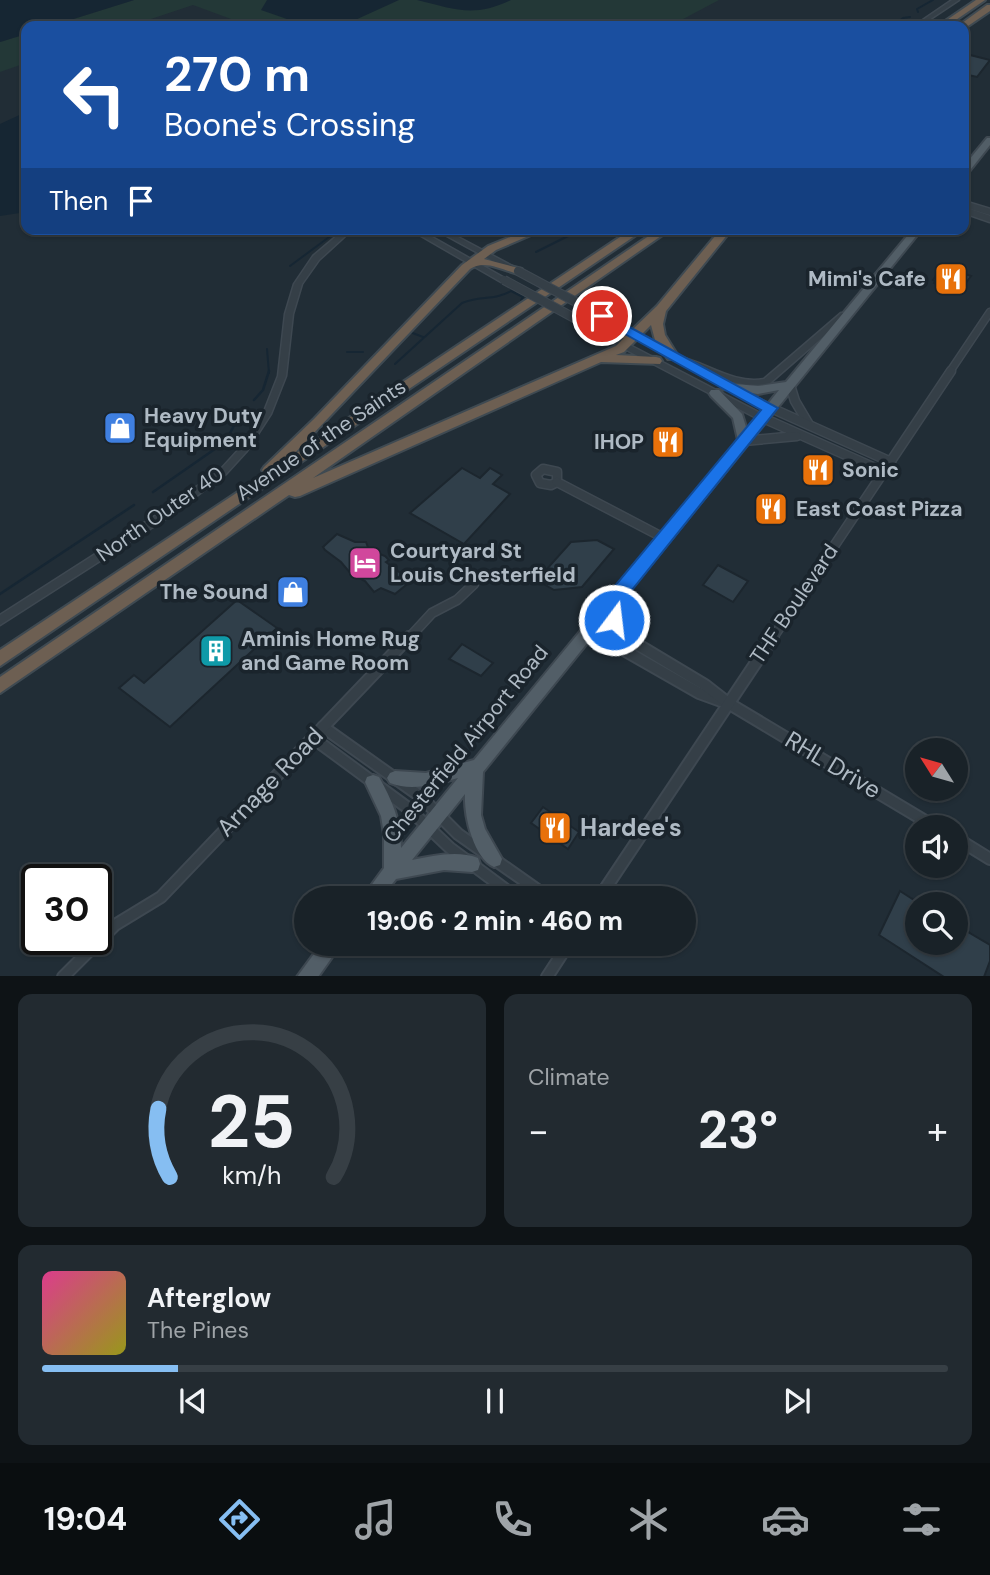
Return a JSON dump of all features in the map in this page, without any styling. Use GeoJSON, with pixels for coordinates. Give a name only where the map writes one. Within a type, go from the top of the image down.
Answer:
{"type":"FeatureCollection","features":[{"type":"Feature","properties":{"kind":"highway"},"geometry":{"type":"LineString","coordinates":[[950,21],[981,0]]}},
{"type":"Feature","properties":{"kind":"highway"},"geometry":{"type":"LineString","coordinates":[[969,21],[990,7]]}},
{"type":"Feature","properties":{"kind":"highway"},"geometry":{"type":"LineString","coordinates":[[238,499],[319,422],[472,262],[527,235]]}},
{"type":"Feature","properties":{"kind":"highway","name":"Avenue of the Saints"},"geometry":{"type":"LineString","coordinates":[[0,659],[631,235]]}},
{"type":"Feature","properties":{"kind":"highway","name":"Avenue of the Saints"},"geometry":{"type":"LineString","coordinates":[[0,686],[657,235]]}},
{"type":"Feature","properties":{"kind":"highway"},"geometry":{"type":"LineString","coordinates":[[265,504],[597,360],[624,345],[660,309],[722,235]]}},
{"type":"Feature","properties":{"kind":"highway"},"geometry":{"type":"LineString","coordinates":[[472,262],[489,262],[518,271]]}},
{"type":"Feature","properties":{"kind":"highway"},"geometry":{"type":"LineString","coordinates":[[660,309],[656,331],[674,357]]}},
{"type":"Feature","properties":{"kind":"highway"},"geometry":{"type":"LineString","coordinates":[[589,326],[616,335],[636,334]]}},
{"type":"Feature","properties":{"kind":"highway"},"geometry":{"type":"LineString","coordinates":[[597,360],[621,358],[656,361]]}},
{"type":"Feature","properties":{"kind":"main road"},"geometry":{"type":"LineString","coordinates":[[969,166],[990,140]]}},
{"type":"Feature","properties":{"kind":"main road","name":"Chesterfield Airport Road"},"geometry":{"type":"LineString","coordinates":[[380,886],[913,235]]}},
{"type":"Feature","properties":{"kind":"main road"},"geometry":{"type":"LineString","coordinates":[[727,386],[758,390],[790,384]]}},
{"type":"Feature","properties":{"kind":"main road"},"geometry":{"type":"LineString","coordinates":[[715,393],[738,417],[744,441]]}},
{"type":"Feature","properties":{"kind":"main road"},"geometry":{"type":"LineString","coordinates":[[395,778],[426,780],[476,766],[472,820],[494,859]]}},
{"type":"Feature","properties":{"kind":"main road"},"geometry":{"type":"LineString","coordinates":[[373,782],[391,814],[394,825],[391,872],[444,862],[472,864]]}},
{"type":"Feature","properties":{"kind":"main road"},"geometry":{"type":"LineString","coordinates":[[306,976],[322,956]]}},
{"type":"Feature","properties":{"kind":"street"},"geometry":{"type":"LineString","coordinates":[[924,21],[956,0]]}},
{"type":"Feature","properties":{"kind":"street"},"geometry":{"type":"LineString","coordinates":[[969,202],[975,208]]}},
{"type":"Feature","properties":{"kind":"street"},"geometry":{"type":"LineString","coordinates":[[969,206],[990,212]]}},
{"type":"Feature","properties":{"kind":"street"},"geometry":{"type":"LineString","coordinates":[[969,212],[990,219]]}},
{"type":"Feature","properties":{"kind":"street","name":"North Outer 40"},"geometry":{"type":"LineString","coordinates":[[0,621],[164,515],[223,472],[244,449],[267,414],[282,376],[288,321],[298,284],[316,258],[343,235]]}},
{"type":"Feature","properties":{"kind":"street"},"geometry":{"type":"LineString","coordinates":[[423,235],[715,393],[810,426],[891,462]]}},
{"type":"Feature","properties":{"kind":"street"},"geometry":{"type":"LineString","coordinates":[[448,235],[636,334],[727,386],[802,436],[884,472]]}},
{"type":"Feature","properties":{"kind":"street"},"geometry":{"type":"LineString","coordinates":[[674,357],[743,383],[761,384],[768,381],[850,310]]}},
{"type":"Feature","properties":{"kind":"street","name":"THF Boulevard"},"geometry":{"type":"LineString","coordinates":[[607,886],[990,312]]}},
{"type":"Feature","properties":{"kind":"street"},"geometry":{"type":"LineString","coordinates":[[790,384],[794,401],[810,426]]}},
{"type":"Feature","properties":{"kind":"street"},"geometry":{"type":"LineString","coordinates":[[744,441],[802,436]]}},
{"type":"Feature","properties":{"kind":"street"},"geometry":{"type":"LineString","coordinates":[[557,482],[664,538]]}},
{"type":"Feature","properties":{"kind":"street","name":"Arnage Road"},"geometry":{"type":"LineString","coordinates":[[63,976],[115,925],[160,897],[432,613],[457,600],[474,584]]}},
{"type":"Feature","properties":{"kind":"street","name":"RHL Drive"},"geometry":{"type":"LineString","coordinates":[[610,604],[617,626],[625,637],[705,685],[727,703],[915,815]]}},
{"type":"Feature","properties":{"kind":"street","name":"RHL Drive"},"geometry":{"type":"LineString","coordinates":[[589,630],[699,693],[727,703]]}},
{"type":"Feature","properties":{"kind":"street"},"geometry":{"type":"LineString","coordinates":[[323,727],[420,796],[433,821],[472,864],[501,886]]}},
{"type":"Feature","properties":{"kind":"street"},"geometry":{"type":"LineString","coordinates":[[313,738],[408,808],[458,834],[533,886]]}},
{"type":"Feature","properties":{"kind":"street"},"geometry":{"type":"LineString","coordinates":[[968,845],[990,859]]}},
{"type":"Feature","properties":{"kind":"street"},"geometry":{"type":"LineString","coordinates":[[547,976],[560,956]]}},
{"type":"Feature","properties":{"kind":"green space"},"geometry":{"type":"Polygon","coordinates":[[[134,0],[719,0],[679,21],[236,21],[193,5],[145,21],[67,21],[134,0]]]}},
{"type":"Feature","properties":{"kind":"green space"},"geometry":{"type":"Polygon","coordinates":[[[21,36],[21,65],[0,72],[0,42],[21,36]]]}},
{"type":"Feature","properties":{"kind":"water"},"geometry":{"type":"Polygon","coordinates":[[[0,0],[134,0],[67,21],[21,21],[21,36],[0,42],[0,0]]]}},
{"type":"Feature","properties":{"kind":"water"},"geometry":{"type":"Polygon","coordinates":[[[267,0],[399,0],[353,21],[293,21],[261,10],[267,0]]]}},
{"type":"Feature","properties":{"kind":"water"},"geometry":{"type":"Polygon","coordinates":[[[417,0],[511,0],[486,9],[464,10],[417,0]]]}},
{"type":"Feature","properties":{"kind":"water"},"geometry":{"type":"Polygon","coordinates":[[[21,114],[21,213],[0,216],[0,124],[21,114]]]}},
{"type":"Feature","properties":{"kind":"building"},"geometry":{"type":"Polygon","coordinates":[[[969,56],[990,60],[977,77],[969,75],[969,56]]]}},
{"type":"Feature","properties":{"kind":"building","name":"Mimi's Cafe"},"geometry":{"type":"Polygon","coordinates":[[[941,269],[971,276],[962,288],[956,285],[953,290],[934,283],[933,280],[941,269]]]}},
{"type":"Feature","properties":{"kind":"building"},"geometry":{"type":"Polygon","coordinates":[[[462,468],[480,478],[490,468],[502,475],[493,484],[510,494],[464,544],[410,513],[462,468]]]}},
{"type":"Feature","properties":{"kind":"building","name":"Courtyard St Louis Chesterfield"},"geometry":{"type":"Polygon","coordinates":[[[337,534],[355,542],[366,542],[369,550],[385,556],[389,560],[386,562],[411,581],[395,594],[381,588],[374,592],[365,581],[351,574],[323,547],[337,534]]]}},
{"type":"Feature","properties":{"kind":"building"},"geometry":{"type":"Polygon","coordinates":[[[597,540],[614,549],[582,587],[554,590],[537,580],[571,542],[597,540]]]}},
{"type":"Feature","properties":{"kind":"building"},"geometry":{"type":"Polygon","coordinates":[[[718,565],[748,581],[733,602],[703,585],[718,565]]]}},
{"type":"Feature","properties":{"kind":"building","name":"Aminis Home Rug and Game Room"},"geometry":{"type":"Polygon","coordinates":[[[237,600],[277,628],[170,727],[119,688],[134,675],[144,683],[237,600]]]}},
{"type":"Feature","properties":{"kind":"building"},"geometry":{"type":"Polygon","coordinates":[[[462,644],[493,663],[481,676],[449,659],[462,644]]]}},
{"type":"Feature","properties":{"kind":"building","name":"Hardee's"},"geometry":{"type":"Polygon","coordinates":[[[543,807],[579,832],[568,849],[531,823],[543,807]]]}},
{"type":"Feature","properties":{"kind":"building"},"geometry":{"type":"Polygon","coordinates":[[[900,891],[905,894],[905,952],[879,935],[900,891]]]}},
{"type":"Feature","properties":{"kind":"building"},"geometry":{"type":"Polygon","coordinates":[[[968,932],[990,945],[990,961],[984,976],[942,976],[910,955],[968,955],[968,932]]]}},
{"type":"Feature","properties":{"kind":"waterway"},"geometry":{"type":"LineString","coordinates":[[918,12],[917,9],[933,0]]}},
{"type":"Feature","properties":{"kind":"waterway"},"geometry":{"type":"LineString","coordinates":[[899,21],[910,17]]}},
{"type":"Feature","properties":{"kind":"waterway"},"geometry":{"type":"LineString","coordinates":[[290,266],[332,235]]}},
{"type":"Feature","properties":{"kind":"waterway"},"geometry":{"type":"LineString","coordinates":[[536,252],[570,235]]}},
{"type":"Feature","properties":{"kind":"waterway"},"geometry":{"type":"LineString","coordinates":[[395,364],[462,303],[511,291],[523,297],[521,300]]}},
{"type":"Feature","properties":{"kind":"waterway"},"geometry":{"type":"LineString","coordinates":[[410,332],[423,337]]}},
{"type":"Feature","properties":{"kind":"waterway"},"geometry":{"type":"LineString","coordinates":[[267,349],[269,371]]}},
{"type":"Feature","properties":{"kind":"waterway"},"geometry":{"type":"LineString","coordinates":[[347,352],[363,352]]}},
{"type":"Feature","properties":{"kind":"waterway"},"geometry":{"type":"LineString","coordinates":[[254,400],[263,390],[269,371]]}},
{"type":"Feature","properties":{"kind":"waterway"},"geometry":{"type":"LineString","coordinates":[[153,492],[225,442],[240,415]]}},
{"type":"Feature","properties":{"kind":"waterway"},"geometry":{"type":"LineString","coordinates":[[0,594],[134,505]]}},
{"type":"Feature","properties":{"kind":"place","name":"Mimi's Cafe"},"geometry":{"type":"Point","coordinates":[951,279]}},
{"type":"Feature","properties":{"kind":"place","name":"Heavy Duty Equipment"},"geometry":{"type":"Point","coordinates":[120,428]}},
{"type":"Feature","properties":{"kind":"place","name":"IHOP"},"geometry":{"type":"Point","coordinates":[668,442]}},
{"type":"Feature","properties":{"kind":"place","name":"Sonic"},"geometry":{"type":"Point","coordinates":[818,470]}},
{"type":"Feature","properties":{"kind":"place","name":"East Coast Pizza"},"geometry":{"type":"Point","coordinates":[771,509]}},
{"type":"Feature","properties":{"kind":"place","name":"Courtyard St Louis Chesterfield"},"geometry":{"type":"Point","coordinates":[365,563]}},
{"type":"Feature","properties":{"kind":"place","name":"The Sound"},"geometry":{"type":"Point","coordinates":[293,592]}},
{"type":"Feature","properties":{"kind":"place","name":"Aminis Home Rug and Game Room"},"geometry":{"type":"Point","coordinates":[216,651]}},
{"type":"Feature","properties":{"kind":"place","name":"Hardee's"},"geometry":{"type":"Point","coordinates":[555,828]}},
{"type":"Feature","properties":{"kind":"route"},"geometry":{"type":"LineString","coordinates":[[602,316],[771,408],[610,604],[614,620]]}}]}
